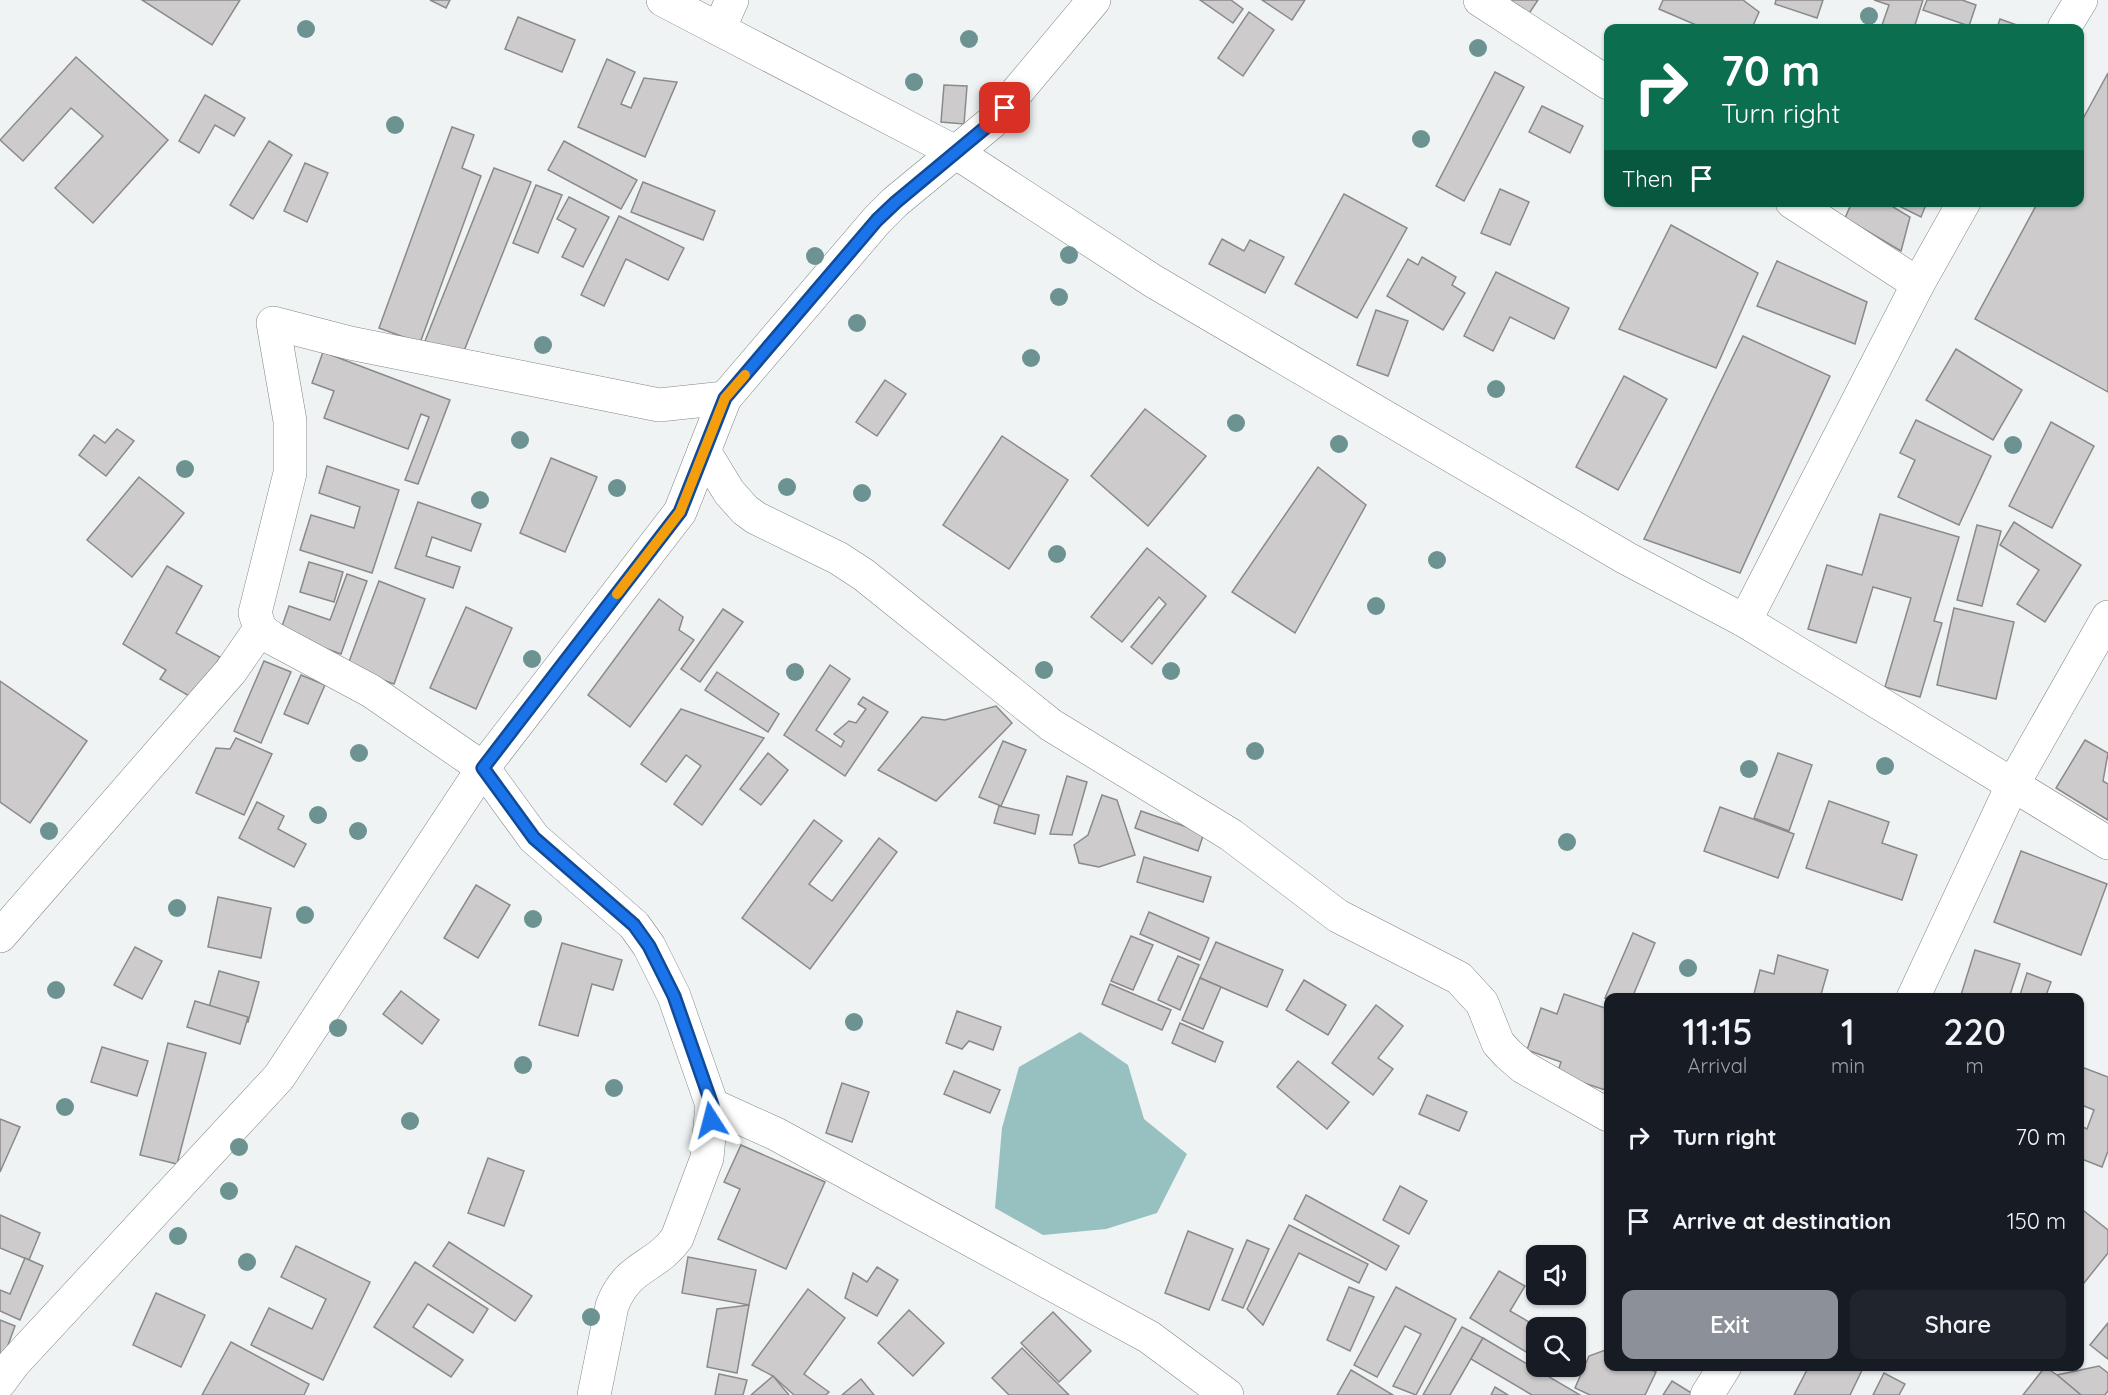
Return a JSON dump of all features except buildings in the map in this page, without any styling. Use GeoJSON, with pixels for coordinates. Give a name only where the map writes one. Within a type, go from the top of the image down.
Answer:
{"type":"FeatureCollection","features":[{"type":"Feature","properties":{"kind":"street"},"geometry":{"type":"LineString","coordinates":[[663,0],[726,14],[957,153],[1153,281],[1626,558],[1746,621],[2108,843]]}},
{"type":"Feature","properties":{"kind":"street"},"geometry":{"type":"LineString","coordinates":[[0,1382],[14,1363],[279,1077],[483,768],[680,512],[692,487],[725,398],[877,220],[991,123],[1094,0]]}},
{"type":"Feature","properties":{"kind":"street"},"geometry":{"type":"LineString","coordinates":[[1480,0],[1604,80]]}},
{"type":"Feature","properties":{"kind":"street"},"geometry":{"type":"LineString","coordinates":[[2066,24],[2081,0]]}},
{"type":"Feature","properties":{"kind":"street"},"geometry":{"type":"LineString","coordinates":[[1800,207],[1918,284]]}},
{"type":"Feature","properties":{"kind":"street"},"geometry":{"type":"LineString","coordinates":[[1746,621],[1918,284],[1961,207]]}},
{"type":"Feature","properties":{"kind":"street"},"geometry":{"type":"LineString","coordinates":[[594,1395],[617,1292],[630,1275],[669,1249],[677,1238],[707,1158],[712,1105],[674,996],[649,946],[634,925],[534,838],[483,768],[371,691],[272,638],[260,629],[255,613],[290,472],[290,421],[273,323],[383,350],[659,405],[725,398]]}},
{"type":"Feature","properties":{"kind":"street"},"geometry":{"type":"LineString","coordinates":[[704,451],[729,492],[756,518],[838,558],[864,575],[1051,725],[1231,835],[1338,916],[1459,978],[1482,1003],[1498,1043],[1508,1054],[1523,1067],[1604,1113]]}},
{"type":"Feature","properties":{"kind":"street"},"geometry":{"type":"LineString","coordinates":[[1915,993],[2012,786],[2108,616]]}},
{"type":"Feature","properties":{"kind":"street"},"geometry":{"type":"LineString","coordinates":[[0,936],[231,671],[260,629]]}},
{"type":"Feature","properties":{"kind":"street"},"geometry":{"type":"LineString","coordinates":[[712,1105],[776,1134],[1149,1337],[1227,1395]]}},
{"type":"Feature","properties":{"kind":"street"},"geometry":{"type":"LineString","coordinates":[[1707,1395],[1722,1371]]}},
{"type":"Feature","properties":{"kind":"water"},"geometry":{"type":"Polygon","coordinates":[[[1080,1032],[1128,1065],[1144,1119],[1187,1154],[1157,1213],[1106,1229],[1043,1235],[995,1208],[1002,1128],[1019,1067],[1080,1032]]]}},
{"type":"Feature","properties":{"kind":"slow traffic"},"geometry":{"type":"LineString","coordinates":[[617,594],[680,512],[692,487],[725,398],[745,375]]}},
{"type":"Feature","properties":{"kind":"route"},"geometry":{"type":"LineString","coordinates":[[711,1120],[712,1105],[674,996],[649,946],[634,925],[534,838],[483,768],[680,512],[692,487],[725,398],[877,220],[957,153],[1005,108]]}}]}
